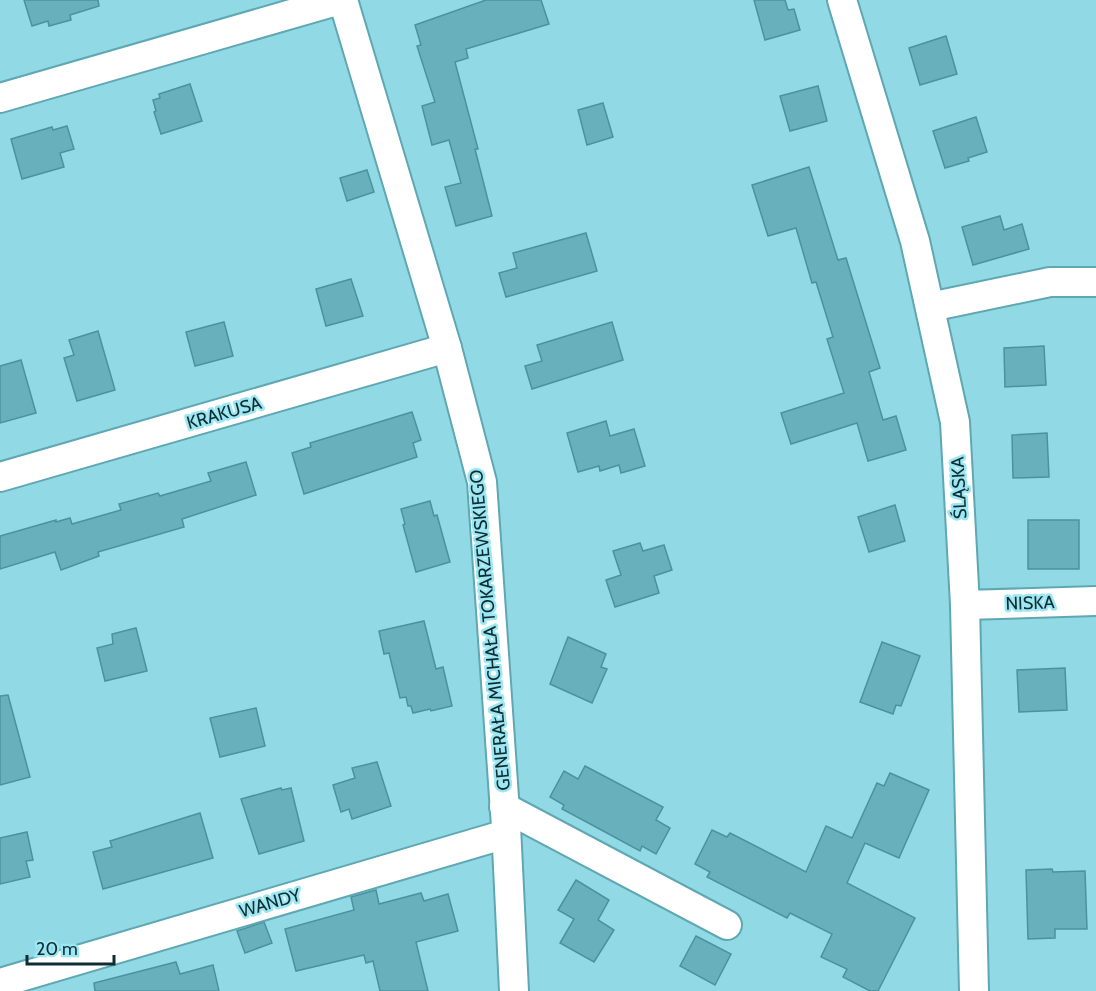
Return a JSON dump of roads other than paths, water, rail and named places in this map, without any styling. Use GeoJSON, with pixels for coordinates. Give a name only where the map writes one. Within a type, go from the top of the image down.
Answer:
{"type":"FeatureCollection","features":[{"type":"Feature","properties":{"kind":"main road"},"geometry":{"type":"LineString","coordinates":[[0,985],[5,991]]}},
{"type":"Feature","properties":{"kind":"street"},"geometry":{"type":"LineString","coordinates":[[0,98],[342,0]]}},
{"type":"Feature","properties":{"kind":"street","name":"GENERAŁA MICHAŁA TOKARZEWSKIEGO"},"geometry":{"type":"LineString","coordinates":[[342,0],[447,348],[482,482],[514,991]]}},
{"type":"Feature","properties":{"kind":"street","name":"ŚLĄSKA"},"geometry":{"type":"LineString","coordinates":[[842,0],[915,241],[955,422],[965,604],[974,991]]}},
{"type":"Feature","properties":{"kind":"street"},"geometry":{"type":"LineString","coordinates":[[930,307],[1050,282],[1096,282]]}},
{"type":"Feature","properties":{"kind":"street","name":"KRAKUSA"},"geometry":{"type":"LineString","coordinates":[[0,477],[447,348]]}},
{"type":"Feature","properties":{"kind":"street","name":"NISKA"},"geometry":{"type":"LineString","coordinates":[[965,604],[1096,601]]}},
{"type":"Feature","properties":{"kind":"street"},"geometry":{"type":"LineString","coordinates":[[505,822],[648,901]]}},
{"type":"Feature","properties":{"kind":"street"},"geometry":{"type":"LineString","coordinates":[[505,822],[727,925]]}},
{"type":"Feature","properties":{"kind":"street","name":"WANDY"},"geometry":{"type":"LineString","coordinates":[[0,985],[505,822]]}}]}
